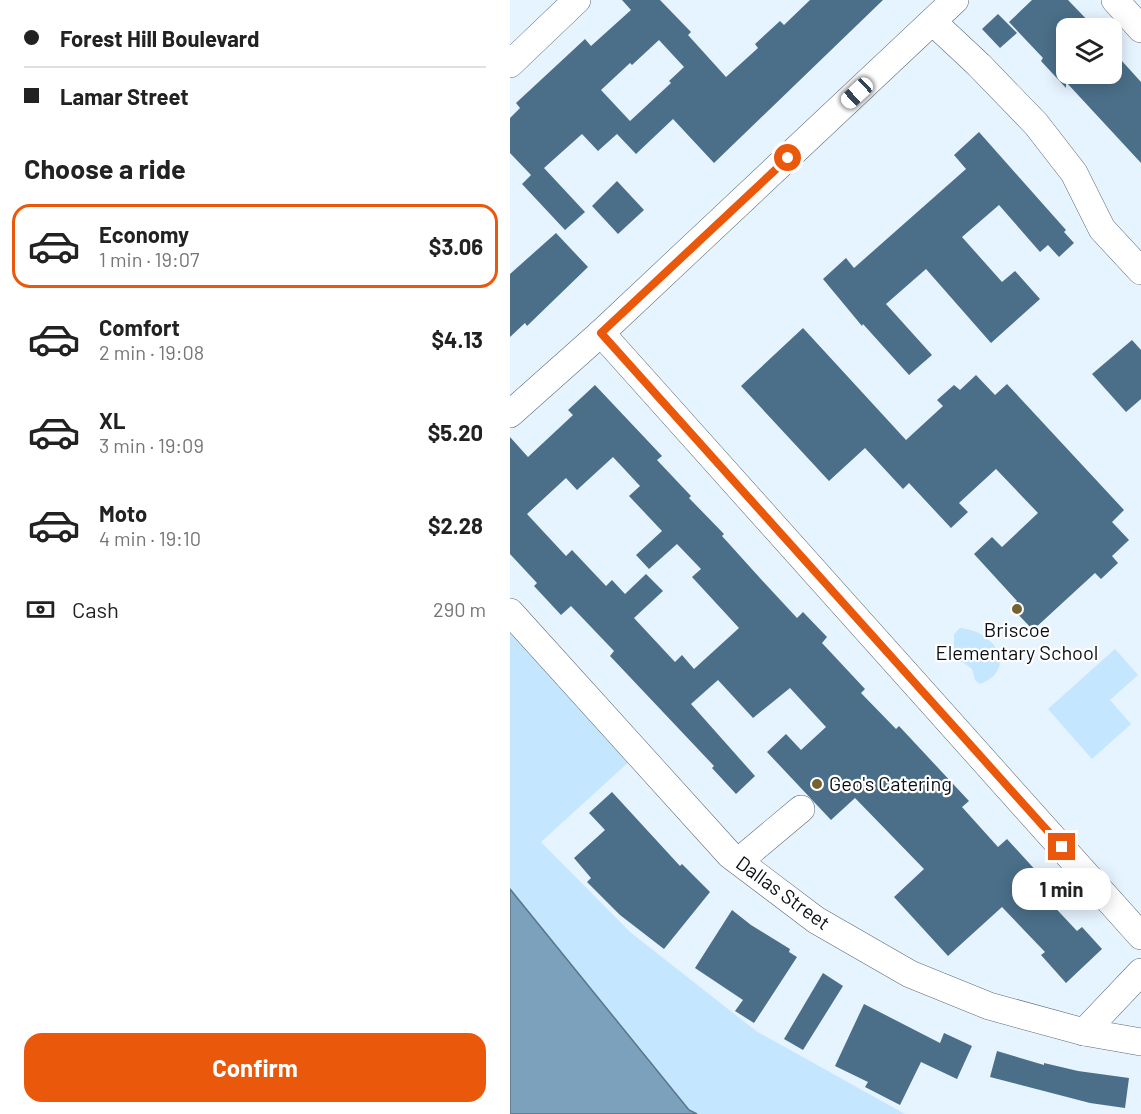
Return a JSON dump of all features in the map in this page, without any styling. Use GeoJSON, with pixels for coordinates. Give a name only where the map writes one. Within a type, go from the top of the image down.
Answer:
{"type":"FeatureCollection","features":[{"type":"Feature","properties":{"kind":"street"},"geometry":{"type":"LineString","coordinates":[[510,64],[577,0]]}},
{"type":"Feature","properties":{"kind":"street"},"geometry":{"type":"LineString","coordinates":[[510,414],[601,333],[955,0]]}},
{"type":"Feature","properties":{"kind":"street"},"geometry":{"type":"LineString","coordinates":[[1115,0],[1141,29]]}},
{"type":"Feature","properties":{"kind":"street"},"geometry":{"type":"LineString","coordinates":[[933,21],[1036,124],[1074,173],[1102,229],[1141,271]]}},
{"type":"Feature","properties":{"kind":"street"},"geometry":{"type":"LineString","coordinates":[[601,333],[1141,936]]}},
{"type":"Feature","properties":{"kind":"street","name":"Dallas Street"},"geometry":{"type":"LineString","coordinates":[[510,612],[730,855],[816,920],[909,974],[989,1006],[1084,1032],[1141,1042]]}},
{"type":"Feature","properties":{"kind":"street"},"geometry":{"type":"LineString","coordinates":[[739,861],[801,809]]}},
{"type":"Feature","properties":{"kind":"street"},"geometry":{"type":"LineString","coordinates":[[1084,1032],[1141,972]]}},
{"type":"Feature","properties":{"kind":"shaded area"},"geometry":{"type":"Polygon","coordinates":[[[510,623],[632,759],[541,842],[630,932],[756,1031],[905,1114],[510,1114],[510,623]]]}},
{"type":"Feature","properties":{"kind":"shaded area"},"geometry":{"type":"Polygon","coordinates":[[[960,628],[983,635],[997,651],[1000,660],[998,669],[992,677],[980,684],[975,680],[972,669],[958,659],[954,652],[954,634],[960,628]]]}},
{"type":"Feature","properties":{"kind":"shaded area"},"geometry":{"type":"Polygon","coordinates":[[[1115,649],[1138,675],[1110,700],[1131,724],[1092,759],[1048,709],[1115,649]]]}},
{"type":"Feature","properties":{"kind":"shaded area"},"geometry":{"type":"Polygon","coordinates":[[[510,889],[689,1110],[697,1114],[510,1114],[510,889]]]}},
{"type":"Feature","properties":{"kind":"building"},"geometry":{"type":"Polygon","coordinates":[[[622,0],[660,0],[691,32],[688,35],[726,77],[758,48],[755,44],[780,21],[784,25],[810,0],[883,0],[714,163],[673,119],[636,154],[617,134],[598,151],[582,134],[544,168],[585,212],[565,230],[522,184],[531,175],[510,153],[510,118],[520,108],[516,103],[585,39],[591,46],[631,10],[622,0]],[[659,40],[601,90],[630,121],[671,83],[669,81],[684,67],[659,40]]]}},
{"type":"Feature","properties":{"kind":"building"},"geometry":{"type":"Polygon","coordinates":[[[1032,0],[1068,0],[1085,18],[1056,18],[1056,77],[1041,61],[1043,58],[1009,22],[1032,0]]]}},
{"type":"Feature","properties":{"kind":"building"},"geometry":{"type":"Polygon","coordinates":[[[998,14],[1017,33],[1000,48],[982,29],[998,14]]]}},
{"type":"Feature","properties":{"kind":"building"},"geometry":{"type":"Polygon","coordinates":[[[1122,61],[1141,82],[1141,163],[1068,84],[1122,84],[1122,61]]]}},
{"type":"Feature","properties":{"kind":"building"},"geometry":{"type":"Polygon","coordinates":[[[979,132],[1066,230],[1064,232],[1074,243],[1059,257],[1048,245],[1040,252],[999,205],[962,237],[1002,282],[1015,271],[1040,299],[991,343],[926,269],[886,304],[932,355],[909,375],[863,324],[862,326],[823,279],[846,258],[854,268],[966,169],[954,155],[979,132]]]}},
{"type":"Feature","properties":{"kind":"building"},"geometry":{"type":"Polygon","coordinates":[[[617,181],[644,210],[618,234],[592,206],[617,181]]]}},
{"type":"Feature","properties":{"kind":"building"},"geometry":{"type":"Polygon","coordinates":[[[556,233],[588,267],[527,326],[525,323],[510,337],[510,274],[556,233]]]}},
{"type":"Feature","properties":{"kind":"building"},"geometry":{"type":"Polygon","coordinates":[[[803,328],[906,440],[943,406],[937,400],[954,385],[960,390],[976,375],[995,395],[1007,384],[1124,510],[1112,522],[1129,540],[1112,556],[1118,563],[1101,579],[1095,573],[1033,630],[1011,607],[1017,601],[974,554],[992,537],[1002,547],[1038,513],[996,469],[959,503],[968,512],[951,528],[909,483],[903,489],[865,448],[829,481],[741,386],[803,328]]]}},
{"type":"Feature","properties":{"kind":"building"},"geometry":{"type":"Polygon","coordinates":[[[1132,340],[1141,350],[1141,399],[1126,412],[1092,374],[1132,340]]]}},
{"type":"Feature","properties":{"kind":"building"},"geometry":{"type":"Polygon","coordinates":[[[595,385],[662,456],[657,460],[691,496],[689,498],[724,534],[722,536],[759,577],[797,618],[803,612],[827,637],[822,643],[865,689],[861,693],[896,729],[899,726],[969,801],[962,807],[998,847],[1007,839],[1039,874],[1031,882],[1077,931],[1082,927],[1102,949],[1066,983],[1041,955],[1045,952],[1002,907],[948,956],[894,897],[924,869],[855,798],[831,820],[767,752],[786,734],[801,750],[826,727],[790,688],[753,718],[718,680],[691,704],[755,776],[736,794],[712,768],[714,766],[610,656],[614,651],[571,606],[561,615],[534,586],[537,583],[510,554],[510,437],[528,457],[573,415],[568,410],[595,385]],[[613,457],[577,490],[566,478],[527,514],[566,556],[572,550],[606,586],[612,580],[625,594],[646,574],[663,591],[634,618],[675,662],[682,655],[694,669],[739,628],[692,577],[701,569],[677,544],[649,569],[636,555],[662,531],[629,496],[640,486],[613,457]]]}},
{"type":"Feature","properties":{"kind":"building"},"geometry":{"type":"Polygon","coordinates":[[[612,792],[680,866],[682,864],[710,892],[664,949],[620,915],[587,882],[591,878],[574,858],[605,830],[589,813],[612,792]]]}},
{"type":"Feature","properties":{"kind":"building"},"geometry":{"type":"Polygon","coordinates":[[[732,910],[751,925],[790,949],[789,952],[797,957],[754,1023],[735,1011],[743,1000],[695,968],[732,910]]]}},
{"type":"Feature","properties":{"kind":"building"},"geometry":{"type":"Polygon","coordinates":[[[823,973],[843,986],[803,1050],[784,1039],[823,973]]]}},
{"type":"Feature","properties":{"kind":"building"},"geometry":{"type":"Polygon","coordinates":[[[864,1004],[940,1043],[944,1033],[972,1046],[957,1079],[921,1062],[900,1105],[865,1087],[868,1082],[835,1066],[864,1004]]]}},
{"type":"Feature","properties":{"kind":"building"},"geometry":{"type":"Polygon","coordinates":[[[997,1051],[1044,1065],[1044,1063],[1078,1071],[1129,1078],[1125,1108],[1090,1103],[990,1077],[997,1051]]]}},
{"type":"Feature","properties":{"kind":"place","name":"Briscoe Elementary School"},"geometry":{"type":"Point","coordinates":[1017,609]}},
{"type":"Feature","properties":{"kind":"place","name":"Geo's Catering"},"geometry":{"type":"Point","coordinates":[817,784]}},
{"type":"Feature","properties":{"kind":"route"},"geometry":{"type":"LineString","coordinates":[[788,158],[601,333],[1062,847]]}}]}
